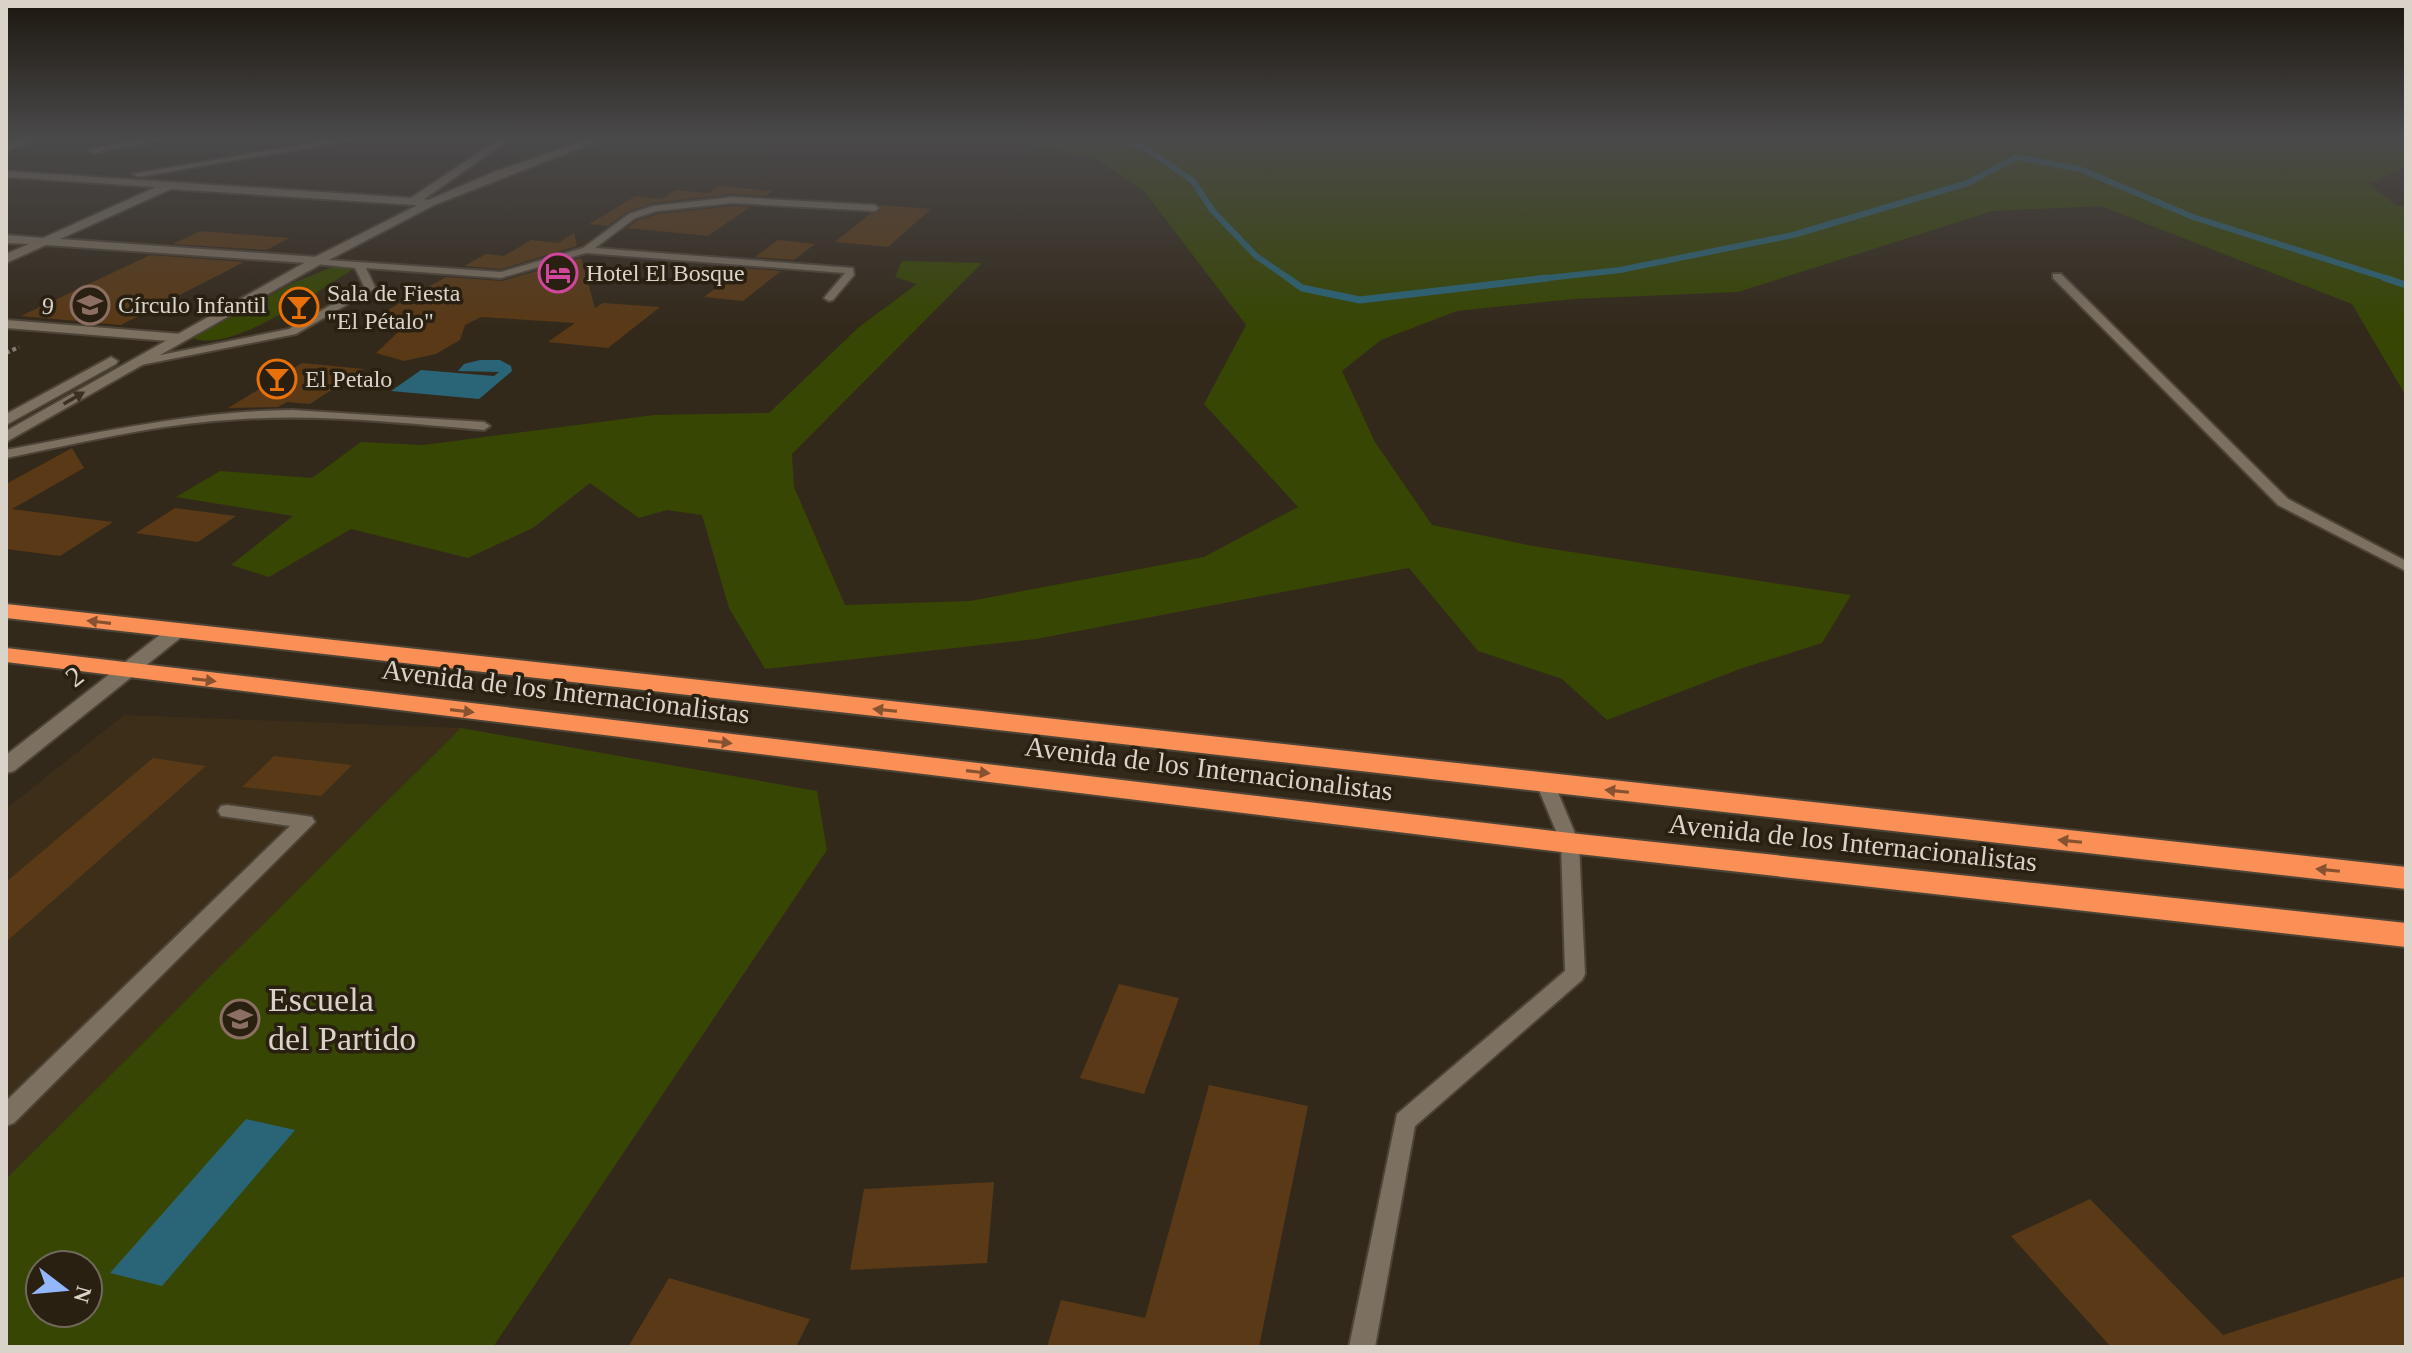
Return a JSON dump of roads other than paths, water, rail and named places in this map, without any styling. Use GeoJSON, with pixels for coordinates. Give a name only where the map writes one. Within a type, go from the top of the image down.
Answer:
{"type":"FeatureCollection","features":[{"type":"Feature","properties":{"kind":"highway","name":"Avenida de los Internacionalistas"},"geometry":{"type":"LineString","coordinates":[[6,611],[2406,878]]}},
{"type":"Feature","properties":{"kind":"highway","name":"Avenida de los Internacionalistas"},"geometry":{"type":"LineString","coordinates":[[6,655],[1570,843],[2406,935]]}},
{"type":"Feature","properties":{"kind":"street"},"geometry":{"type":"LineString","coordinates":[[6,259],[137,200]]}},
{"type":"Feature","properties":{"kind":"street"},"geometry":{"type":"LineString","coordinates":[[402,200],[430,203]]}},
{"type":"Feature","properties":{"kind":"street"},"geometry":{"type":"LineString","coordinates":[[6,437],[317,261],[437,200]]}},
{"type":"Feature","properties":{"kind":"street"},"geometry":{"type":"LineString","coordinates":[[6,420],[156,336],[414,201]]}},
{"type":"Feature","properties":{"kind":"street"},"geometry":{"type":"LineString","coordinates":[[6,239],[317,261]]}},
{"type":"Feature","properties":{"kind":"street","name":"9"},"geometry":{"type":"LineString","coordinates":[[6,324],[181,338]]}},
{"type":"Feature","properties":{"kind":"street","name":"2"},"geometry":{"type":"LineString","coordinates":[[6,766],[177,631]]}},
{"type":"Feature","properties":{"kind":"lane"},"geometry":{"type":"LineString","coordinates":[[317,261],[501,275],[586,250],[632,216],[656,208],[732,200]]}},
{"type":"Feature","properties":{"kind":"lane"},"geometry":{"type":"LineString","coordinates":[[735,200],[875,208]]}},
{"type":"Feature","properties":{"kind":"lane"},"geometry":{"type":"LineString","coordinates":[[586,250],[849,270],[850,273],[829,298]]}},
{"type":"Feature","properties":{"kind":"lane"},"geometry":{"type":"LineString","coordinates":[[136,363],[292,332],[370,287],[359,265]]}},
{"type":"Feature","properties":{"kind":"lane"},"geometry":{"type":"LineString","coordinates":[[2057,276],[2283,502],[2406,567]]}},
{"type":"Feature","properties":{"kind":"lane"},"geometry":{"type":"LineString","coordinates":[[6,454],[157,425],[229,416],[301,414],[484,426]]}},
{"type":"Feature","properties":{"kind":"lane"},"geometry":{"type":"LineString","coordinates":[[1362,1347],[1405,1121],[1575,974],[1570,843],[1545,783]]}},
{"type":"Feature","properties":{"kind":"lane"},"geometry":{"type":"LineString","coordinates":[[6,1116],[306,822],[227,811]]}},
{"type":"Feature","properties":{"kind":"water"},"geometry":{"type":"Polygon","coordinates":[[[500,360],[511,366],[512,371],[479,399],[391,391],[421,370],[494,376],[499,372],[458,371],[464,364],[500,360]]]}},
{"type":"Feature","properties":{"kind":"water"},"geometry":{"type":"Polygon","coordinates":[[[246,1119],[295,1130],[162,1286],[110,1273],[246,1119]]]}},
{"type":"Feature","properties":{"kind":"waterway"},"geometry":{"type":"LineString","coordinates":[[1206,200],[1256,256],[1291,280]]}},
{"type":"Feature","properties":{"kind":"waterway"},"geometry":{"type":"LineString","coordinates":[[1530,280],[1620,270],[1793,235],[1910,200]]}},
{"type":"Feature","properties":{"kind":"waterway"},"geometry":{"type":"LineString","coordinates":[[2153,200],[2193,217],[2392,280]]}},
{"type":"Feature","properties":{"kind":"waterway"},"geometry":{"type":"LineString","coordinates":[[1288,278],[1302,288],[1360,300],[1530,280]]}},
{"type":"Feature","properties":{"kind":"waterway"},"geometry":{"type":"LineString","coordinates":[[1530,280],[1547,278]]}},
{"type":"Feature","properties":{"kind":"waterway"},"geometry":{"type":"LineString","coordinates":[[2385,278],[2406,285]]}},
{"type":"Feature","properties":{"kind":"place","name":"Hotel El Bosque"},"geometry":{"type":"Point","coordinates":[558,273]}},
{"type":"Feature","properties":{"kind":"place","name":"Círculo Infantil"},"geometry":{"type":"Point","coordinates":[90,305]}},
{"type":"Feature","properties":{"kind":"place","name":"Sala de Fiesta \"El Pétalo\""},"geometry":{"type":"Point","coordinates":[299,307]}},
{"type":"Feature","properties":{"kind":"place","name":"El Petalo"},"geometry":{"type":"Point","coordinates":[277,379]}},
{"type":"Feature","properties":{"kind":"place","name":"Escuela del Partido"},"geometry":{"type":"Point","coordinates":[240,1019]}}]}
